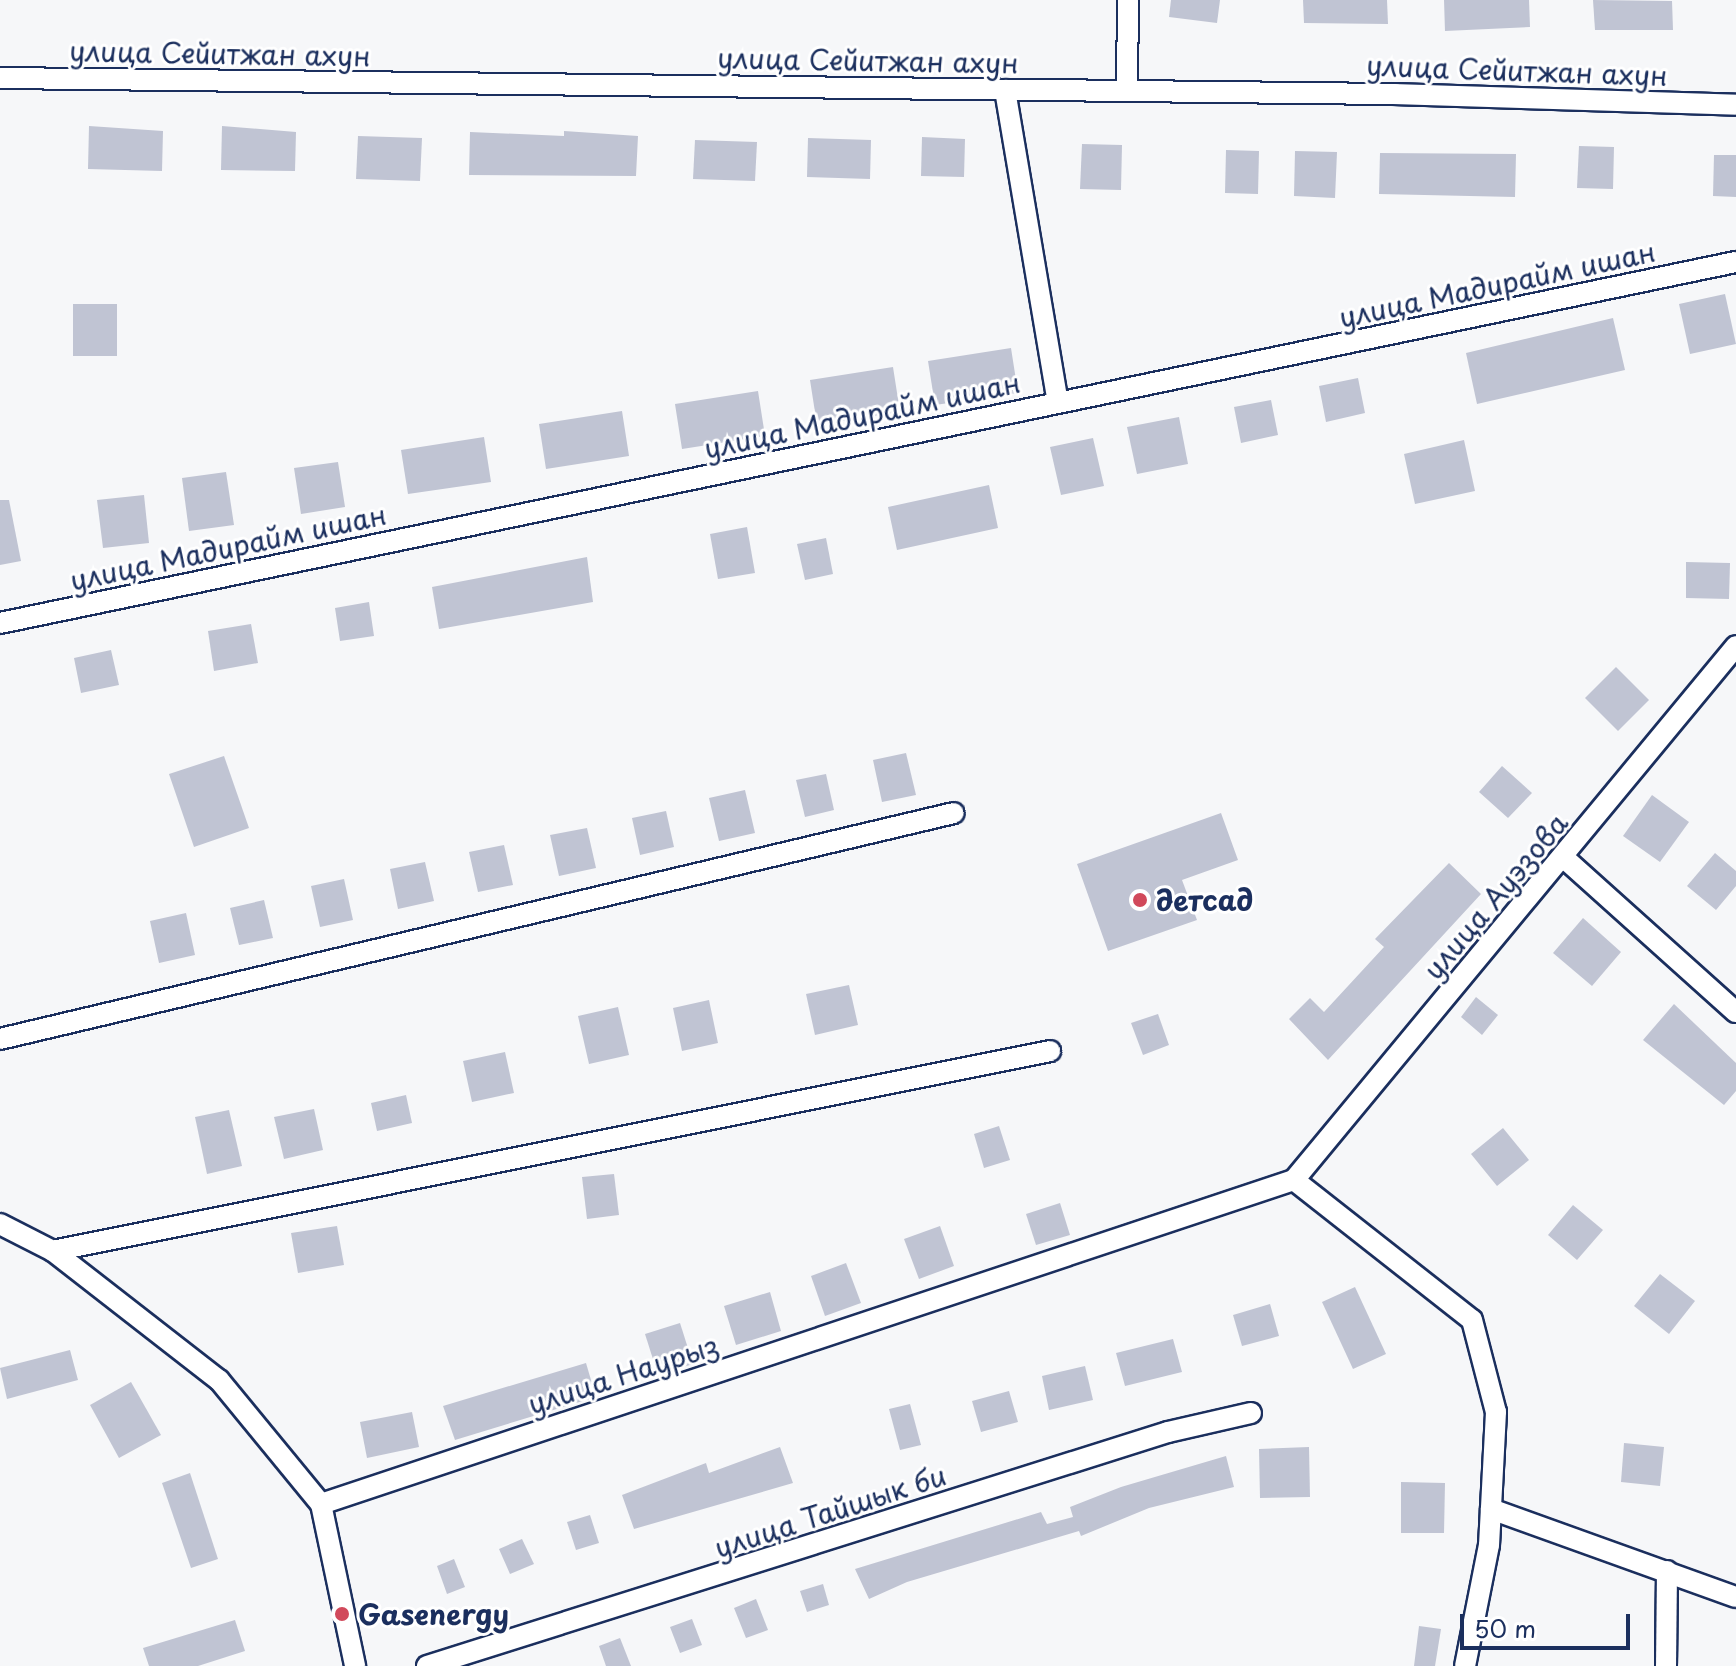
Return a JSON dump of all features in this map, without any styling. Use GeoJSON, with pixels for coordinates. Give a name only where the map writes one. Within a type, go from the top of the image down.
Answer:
{"type":"FeatureCollection","features":[{"type":"Feature","properties":{"kind":"street"},"geometry":{"type":"LineString","coordinates":[[1127,91],[1128,0]]}},
{"type":"Feature","properties":{"kind":"street","name":"улица Сейитжан ахун"},"geometry":{"type":"LineString","coordinates":[[0,78],[1127,91],[1736,105]]}},
{"type":"Feature","properties":{"kind":"street"},"geometry":{"type":"LineString","coordinates":[[1005,90],[1058,403]]}},
{"type":"Feature","properties":{"kind":"street","name":"улица Мадирайм ишан"},"geometry":{"type":"LineString","coordinates":[[0,623],[1736,262]]}},
{"type":"Feature","properties":{"kind":"street","name":"улица Ауэзова"},"geometry":{"type":"LineString","coordinates":[[1294,1180],[1736,646]]}},
{"type":"Feature","properties":{"kind":"street"},"geometry":{"type":"LineString","coordinates":[[0,1039],[954,813]]}},
{"type":"Feature","properties":{"kind":"street"},"geometry":{"type":"LineString","coordinates":[[1563,857],[1736,1012]]}},
{"type":"Feature","properties":{"kind":"street"},"geometry":{"type":"LineString","coordinates":[[53,1251],[1050,1051]]}},
{"type":"Feature","properties":{"kind":"street"},"geometry":{"type":"LineString","coordinates":[[1294,1180],[1472,1320],[1496,1412],[1491,1509],[1465,1666]]}},
{"type":"Feature","properties":{"kind":"street","name":"улица Наурыз"},"geometry":{"type":"LineString","coordinates":[[321,1504],[1294,1180]]}},
{"type":"Feature","properties":{"kind":"street"},"geometry":{"type":"LineString","coordinates":[[0,1224],[53,1251],[219,1380],[321,1504],[355,1666]]}},
{"type":"Feature","properties":{"kind":"street","name":"улица Тайшык би"},"geometry":{"type":"LineString","coordinates":[[427,1666],[1168,1432],[1251,1413]]}},
{"type":"Feature","properties":{"kind":"street"},"geometry":{"type":"LineString","coordinates":[[1491,1509],[1736,1597]]}},
{"type":"Feature","properties":{"kind":"street"},"geometry":{"type":"LineString","coordinates":[[1666,1666],[1667,1571]]}},
{"type":"Feature","properties":{"kind":"building"},"geometry":{"type":"Polygon","coordinates":[[[1171,0],[1220,0],[1217,23],[1169,17],[1171,0]]]}},
{"type":"Feature","properties":{"kind":"building"},"geometry":{"type":"Polygon","coordinates":[[[1303,0],[1387,0],[1388,24],[1304,23],[1303,0]]]}},
{"type":"Feature","properties":{"kind":"building"},"geometry":{"type":"Polygon","coordinates":[[[1444,0],[1529,0],[1530,27],[1445,31],[1444,0]]]}},
{"type":"Feature","properties":{"kind":"building"},"geometry":{"type":"Polygon","coordinates":[[[1593,0],[1672,1],[1673,30],[1595,30],[1593,0]]]}},
{"type":"Feature","properties":{"kind":"building"},"geometry":{"type":"Polygon","coordinates":[[[89,126],[163,131],[162,171],[88,169],[89,126]]]}},
{"type":"Feature","properties":{"kind":"building"},"geometry":{"type":"Polygon","coordinates":[[[222,126],[296,132],[295,171],[221,170],[222,126]]]}},
{"type":"Feature","properties":{"kind":"building"},"geometry":{"type":"Polygon","coordinates":[[[564,131],[638,136],[636,176],[469,175],[470,132],[564,136],[564,131]]]}},
{"type":"Feature","properties":{"kind":"building"},"geometry":{"type":"Polygon","coordinates":[[[358,136],[422,138],[420,181],[356,179],[358,136]]]}},
{"type":"Feature","properties":{"kind":"building"},"geometry":{"type":"Polygon","coordinates":[[[922,137],[965,139],[964,177],[921,176],[922,137]]]}},
{"type":"Feature","properties":{"kind":"building"},"geometry":{"type":"Polygon","coordinates":[[[808,138],[871,140],[870,179],[807,177],[808,138]]]}},
{"type":"Feature","properties":{"kind":"building"},"geometry":{"type":"Polygon","coordinates":[[[695,140],[757,142],[755,181],[693,179],[695,140]]]}},
{"type":"Feature","properties":{"kind":"building"},"geometry":{"type":"Polygon","coordinates":[[[1082,144],[1122,145],[1121,190],[1080,189],[1082,144]]]}},
{"type":"Feature","properties":{"kind":"building"},"geometry":{"type":"Polygon","coordinates":[[[1579,146],[1614,147],[1613,189],[1577,188],[1579,146]]]}},
{"type":"Feature","properties":{"kind":"building"},"geometry":{"type":"Polygon","coordinates":[[[1226,150],[1259,151],[1258,194],[1225,193],[1226,150]]]}},
{"type":"Feature","properties":{"kind":"building"},"geometry":{"type":"Polygon","coordinates":[[[1295,151],[1337,152],[1335,198],[1294,196],[1295,151]]]}},
{"type":"Feature","properties":{"kind":"building"},"geometry":{"type":"Polygon","coordinates":[[[1380,153],[1516,154],[1515,197],[1379,194],[1380,153]]]}},
{"type":"Feature","properties":{"kind":"building"},"geometry":{"type":"Polygon","coordinates":[[[1714,155],[1736,155],[1736,197],[1713,196],[1714,155]]]}},
{"type":"Feature","properties":{"kind":"building"},"geometry":{"type":"Polygon","coordinates":[[[1725,294],[1736,344],[1690,354],[1679,304],[1725,294]]]}},
{"type":"Feature","properties":{"kind":"building"},"geometry":{"type":"Polygon","coordinates":[[[73,304],[117,304],[117,356],[73,356],[73,304]]]}},
{"type":"Feature","properties":{"kind":"building"},"geometry":{"type":"Polygon","coordinates":[[[1613,318],[1625,370],[1477,404],[1466,353],[1613,318]]]}},
{"type":"Feature","properties":{"kind":"building"},"geometry":{"type":"Polygon","coordinates":[[[1011,348],[1018,393],[935,405],[928,361],[1011,348]]]}},
{"type":"Feature","properties":{"kind":"building"},"geometry":{"type":"Polygon","coordinates":[[[893,367],[900,412],[817,425],[810,380],[893,367]]]}},
{"type":"Feature","properties":{"kind":"building"},"geometry":{"type":"Polygon","coordinates":[[[1358,378],[1365,413],[1326,422],[1319,386],[1358,378]]]}},
{"type":"Feature","properties":{"kind":"building"},"geometry":{"type":"Polygon","coordinates":[[[758,391],[765,436],[682,449],[675,404],[758,391]]]}},
{"type":"Feature","properties":{"kind":"building"},"geometry":{"type":"Polygon","coordinates":[[[1271,400],[1278,435],[1241,443],[1234,407],[1271,400]]]}},
{"type":"Feature","properties":{"kind":"building"},"geometry":{"type":"Polygon","coordinates":[[[622,411],[629,456],[546,469],[539,424],[622,411]]]}},
{"type":"Feature","properties":{"kind":"building"},"geometry":{"type":"Polygon","coordinates":[[[1179,417],[1188,464],[1137,474],[1127,427],[1179,417]]]}},
{"type":"Feature","properties":{"kind":"building"},"geometry":{"type":"Polygon","coordinates":[[[484,437],[491,482],[408,494],[401,450],[484,437]]]}},
{"type":"Feature","properties":{"kind":"building"},"geometry":{"type":"Polygon","coordinates":[[[1093,438],[1104,486],[1061,495],[1050,447],[1093,438]]]}},
{"type":"Feature","properties":{"kind":"building"},"geometry":{"type":"Polygon","coordinates":[[[1464,440],[1475,491],[1415,504],[1404,454],[1464,440]]]}},
{"type":"Feature","properties":{"kind":"building"},"geometry":{"type":"Polygon","coordinates":[[[338,462],[345,507],[301,514],[294,468],[338,462]]]}},
{"type":"Feature","properties":{"kind":"building"},"geometry":{"type":"Polygon","coordinates":[[[226,472],[234,525],[189,531],[182,478],[226,472]]]}},
{"type":"Feature","properties":{"kind":"building"},"geometry":{"type":"Polygon","coordinates":[[[989,485],[998,528],[897,550],[888,507],[989,485]]]}},
{"type":"Feature","properties":{"kind":"building"},"geometry":{"type":"Polygon","coordinates":[[[144,495],[149,543],[103,548],[97,500],[144,495]]]}},
{"type":"Feature","properties":{"kind":"building"},"geometry":{"type":"Polygon","coordinates":[[[0,500],[9,500],[21,561],[0,565],[0,500]]]}},
{"type":"Feature","properties":{"kind":"building"},"geometry":{"type":"Polygon","coordinates":[[[747,527],[755,573],[718,579],[710,534],[747,527]]]}},
{"type":"Feature","properties":{"kind":"building"},"geometry":{"type":"Polygon","coordinates":[[[826,538],[833,574],[805,580],[797,544],[826,538]]]}},
{"type":"Feature","properties":{"kind":"building"},"geometry":{"type":"Polygon","coordinates":[[[587,557],[593,602],[439,629],[432,587],[587,557]]]}},
{"type":"Feature","properties":{"kind":"building"},"geometry":{"type":"Polygon","coordinates":[[[1686,562],[1730,563],[1729,599],[1686,598],[1686,562]]]}},
{"type":"Feature","properties":{"kind":"building"},"geometry":{"type":"Polygon","coordinates":[[[369,602],[374,636],[340,641],[335,608],[369,602]]]}},
{"type":"Feature","properties":{"kind":"building"},"geometry":{"type":"Polygon","coordinates":[[[251,624],[258,663],[214,671],[208,631],[251,624]]]}},
{"type":"Feature","properties":{"kind":"building"},"geometry":{"type":"Polygon","coordinates":[[[111,650],[119,685],[81,693],[74,658],[111,650]]]}},
{"type":"Feature","properties":{"kind":"building"},"geometry":{"type":"Polygon","coordinates":[[[1616,667],[1649,700],[1618,731],[1585,698],[1616,667]]]}},
{"type":"Feature","properties":{"kind":"building"},"geometry":{"type":"Polygon","coordinates":[[[906,753],[916,795],[882,802],[873,760],[906,753]]]}},
{"type":"Feature","properties":{"kind":"building"},"geometry":{"type":"Polygon","coordinates":[[[224,756],[249,828],[194,847],[169,774],[224,756]]]}},
{"type":"Feature","properties":{"kind":"building"},"geometry":{"type":"Polygon","coordinates":[[[1502,766],[1532,793],[1508,818],[1479,792],[1502,766]]]}},
{"type":"Feature","properties":{"kind":"building"},"geometry":{"type":"Polygon","coordinates":[[[826,774],[834,810],[805,817],[796,780],[826,774]]]}},
{"type":"Feature","properties":{"kind":"building"},"geometry":{"type":"Polygon","coordinates":[[[745,790],[755,833],[719,841],[709,798],[745,790]]]}},
{"type":"Feature","properties":{"kind":"building"},"geometry":{"type":"Polygon","coordinates":[[[1652,795],[1689,822],[1660,862],[1623,836],[1652,795]]]}},
{"type":"Feature","properties":{"kind":"building"},"geometry":{"type":"Polygon","coordinates":[[[666,811],[674,847],[640,855],[632,818],[666,811]]]}},
{"type":"Feature","properties":{"kind":"building","name":"детсад"},"geometry":{"type":"Polygon","coordinates":[[[1221,813],[1238,860],[1182,880],[1197,920],[1108,951],[1077,864],[1221,813]]]}},
{"type":"Feature","properties":{"kind":"building"},"geometry":{"type":"Polygon","coordinates":[[[587,828],[596,868],[559,876],[550,835],[587,828]]]}},
{"type":"Feature","properties":{"kind":"building"},"geometry":{"type":"Polygon","coordinates":[[[504,845],[513,885],[478,892],[469,852],[504,845]]]}},
{"type":"Feature","properties":{"kind":"building"},"geometry":{"type":"Polygon","coordinates":[[[1715,853],[1736,871],[1736,886],[1716,910],[1687,886],[1715,853]]]}},
{"type":"Feature","properties":{"kind":"building"},"geometry":{"type":"Polygon","coordinates":[[[425,862],[434,901],[398,909],[390,869],[425,862]]]}},
{"type":"Feature","properties":{"kind":"building"},"geometry":{"type":"Polygon","coordinates":[[[1449,863],[1481,894],[1328,1060],[1289,1019],[1310,998],[1324,1012],[1384,947],[1375,939],[1449,863]]]}},
{"type":"Feature","properties":{"kind":"building"},"geometry":{"type":"Polygon","coordinates":[[[344,879],[353,920],[320,927],[311,886],[344,879]]]}},
{"type":"Feature","properties":{"kind":"building"},"geometry":{"type":"Polygon","coordinates":[[[264,900],[273,938],[239,945],[230,908],[264,900]]]}},
{"type":"Feature","properties":{"kind":"building"},"geometry":{"type":"Polygon","coordinates":[[[186,913],[195,955],[159,963],[150,921],[186,913]]]}},
{"type":"Feature","properties":{"kind":"building"},"geometry":{"type":"Polygon","coordinates":[[[1583,918],[1621,952],[1592,986],[1553,953],[1583,918]]]}},
{"type":"Feature","properties":{"kind":"building"},"geometry":{"type":"Polygon","coordinates":[[[849,985],[858,1025],[815,1035],[806,994],[849,985]]]}},
{"type":"Feature","properties":{"kind":"building"},"geometry":{"type":"Polygon","coordinates":[[[1476,997],[1498,1015],[1482,1035],[1461,1017],[1476,997]]]}},
{"type":"Feature","properties":{"kind":"building"},"geometry":{"type":"Polygon","coordinates":[[[709,1000],[718,1043],[682,1051],[673,1008],[709,1000]]]}},
{"type":"Feature","properties":{"kind":"building"},"geometry":{"type":"Polygon","coordinates":[[[1674,1004],[1736,1063],[1736,1091],[1724,1105],[1643,1040],[1674,1004]]]}},
{"type":"Feature","properties":{"kind":"building"},"geometry":{"type":"Polygon","coordinates":[[[618,1007],[629,1055],[589,1064],[578,1016],[618,1007]]]}},
{"type":"Feature","properties":{"kind":"building"},"geometry":{"type":"Polygon","coordinates":[[[1158,1014],[1169,1045],[1143,1055],[1131,1023],[1158,1014]]]}},
{"type":"Feature","properties":{"kind":"building"},"geometry":{"type":"Polygon","coordinates":[[[505,1052],[514,1093],[472,1102],[463,1061],[505,1052]]]}},
{"type":"Feature","properties":{"kind":"building"},"geometry":{"type":"Polygon","coordinates":[[[406,1095],[412,1123],[377,1131],[371,1103],[406,1095]]]}},
{"type":"Feature","properties":{"kind":"building"},"geometry":{"type":"Polygon","coordinates":[[[314,1109],[323,1150],[284,1159],[274,1117],[314,1109]]]}},
{"type":"Feature","properties":{"kind":"building"},"geometry":{"type":"Polygon","coordinates":[[[229,1110],[242,1166],[207,1174],[195,1117],[229,1110]]]}},
{"type":"Feature","properties":{"kind":"building"},"geometry":{"type":"Polygon","coordinates":[[[999,1126],[1010,1160],[984,1168],[974,1134],[999,1126]]]}},
{"type":"Feature","properties":{"kind":"building"},"geometry":{"type":"Polygon","coordinates":[[[1503,1128],[1529,1160],[1497,1186],[1471,1154],[1503,1128]]]}},
{"type":"Feature","properties":{"kind":"building"},"geometry":{"type":"Polygon","coordinates":[[[614,1174],[619,1215],[587,1219],[582,1177],[614,1174]]]}},
{"type":"Feature","properties":{"kind":"building"},"geometry":{"type":"Polygon","coordinates":[[[1060,1203],[1070,1235],[1036,1245],[1026,1214],[1060,1203]]]}},
{"type":"Feature","properties":{"kind":"building"},"geometry":{"type":"Polygon","coordinates":[[[1573,1205],[1603,1230],[1577,1260],[1548,1235],[1573,1205]]]}},
{"type":"Feature","properties":{"kind":"building"},"geometry":{"type":"Polygon","coordinates":[[[337,1226],[344,1265],[298,1273],[291,1233],[337,1226]]]}},
{"type":"Feature","properties":{"kind":"building"},"geometry":{"type":"Polygon","coordinates":[[[940,1226],[954,1266],[919,1279],[904,1239],[940,1226]]]}},
{"type":"Feature","properties":{"kind":"building"},"geometry":{"type":"Polygon","coordinates":[[[846,1263],[861,1303],[825,1316],[811,1276],[846,1263]]]}},
{"type":"Feature","properties":{"kind":"building"},"geometry":{"type":"Polygon","coordinates":[[[1660,1274],[1695,1301],[1669,1334],[1634,1306],[1660,1274]]]}},
{"type":"Feature","properties":{"kind":"building"},"geometry":{"type":"Polygon","coordinates":[[[1355,1287],[1386,1354],[1353,1369],[1322,1302],[1355,1287]]]}},
{"type":"Feature","properties":{"kind":"building"},"geometry":{"type":"Polygon","coordinates":[[[770,1292],[781,1331],[736,1345],[724,1306],[770,1292]]]}},
{"type":"Feature","properties":{"kind":"building"},"geometry":{"type":"Polygon","coordinates":[[[1270,1304],[1279,1336],[1242,1346],[1233,1315],[1270,1304]]]}},
{"type":"Feature","properties":{"kind":"building"},"geometry":{"type":"Polygon","coordinates":[[[680,1323],[693,1364],[658,1375],[645,1334],[680,1323]]]}},
{"type":"Feature","properties":{"kind":"building"},"geometry":{"type":"Polygon","coordinates":[[[1173,1339],[1182,1372],[1125,1386],[1116,1353],[1173,1339]]]}},
{"type":"Feature","properties":{"kind":"building"},"geometry":{"type":"Polygon","coordinates":[[[70,1350],[78,1380],[7,1399],[0,1368],[70,1350]]]}},
{"type":"Feature","properties":{"kind":"building"},"geometry":{"type":"Polygon","coordinates":[[[586,1363],[596,1397],[455,1440],[443,1406],[586,1363]]]}},
{"type":"Feature","properties":{"kind":"building"},"geometry":{"type":"Polygon","coordinates":[[[1085,1366],[1093,1400],[1049,1410],[1042,1376],[1085,1366]]]}},
{"type":"Feature","properties":{"kind":"building"},"geometry":{"type":"Polygon","coordinates":[[[131,1382],[161,1435],[119,1458],[90,1405],[131,1382]]]}},
{"type":"Feature","properties":{"kind":"building"},"geometry":{"type":"Polygon","coordinates":[[[1009,1391],[1018,1422],[981,1432],[972,1401],[1009,1391]]]}},
{"type":"Feature","properties":{"kind":"building"},"geometry":{"type":"Polygon","coordinates":[[[910,1404],[921,1445],[900,1450],[889,1409],[910,1404]]]}},
{"type":"Feature","properties":{"kind":"building"},"geometry":{"type":"Polygon","coordinates":[[[412,1412],[419,1447],[367,1458],[360,1422],[412,1412]]]}},
{"type":"Feature","properties":{"kind":"building"},"geometry":{"type":"Polygon","coordinates":[[[1624,1443],[1664,1447],[1660,1486],[1621,1482],[1624,1443]]]}},
{"type":"Feature","properties":{"kind":"building"},"geometry":{"type":"Polygon","coordinates":[[[780,1447],[793,1483],[634,1529],[622,1495],[706,1463],[709,1473],[780,1447]]]}},
{"type":"Feature","properties":{"kind":"building"},"geometry":{"type":"Polygon","coordinates":[[[1309,1447],[1310,1497],[1260,1498],[1259,1449],[1309,1447]]]}},
{"type":"Feature","properties":{"kind":"building"},"geometry":{"type":"Polygon","coordinates":[[[1226,1456],[1234,1487],[1149,1508],[1081,1536],[1079,1531],[907,1582],[869,1599],[855,1569],[1041,1512],[1047,1524],[1073,1517],[1070,1507],[1121,1487],[1226,1456]]]}},
{"type":"Feature","properties":{"kind":"building"},"geometry":{"type":"Polygon","coordinates":[[[190,1473],[218,1559],[191,1568],[162,1483],[190,1473]]]}},
{"type":"Feature","properties":{"kind":"building"},"geometry":{"type":"Polygon","coordinates":[[[1401,1482],[1445,1483],[1444,1533],[1401,1533],[1401,1482]]]}},
{"type":"Feature","properties":{"kind":"building"},"geometry":{"type":"Polygon","coordinates":[[[590,1515],[599,1543],[576,1550],[567,1522],[590,1515]]]}},
{"type":"Feature","properties":{"kind":"building"},"geometry":{"type":"Polygon","coordinates":[[[522,1539],[534,1564],[510,1574],[499,1549],[522,1539]]]}},
{"type":"Feature","properties":{"kind":"building"},"geometry":{"type":"Polygon","coordinates":[[[454,1559],[465,1587],[447,1594],[437,1566],[454,1559]]]}},
{"type":"Feature","properties":{"kind":"building"},"geometry":{"type":"Polygon","coordinates":[[[823,1584],[829,1605],[807,1612],[800,1591],[823,1584]]]}},
{"type":"Feature","properties":{"kind":"building"},"geometry":{"type":"Polygon","coordinates":[[[756,1599],[768,1630],[746,1638],[734,1608],[756,1599]]]}},
{"type":"Feature","properties":{"kind":"building"},"geometry":{"type":"Polygon","coordinates":[[[692,1619],[702,1645],[680,1653],[670,1627],[692,1619]]]}},
{"type":"Feature","properties":{"kind":"building"},"geometry":{"type":"Polygon","coordinates":[[[235,1620],[245,1651],[198,1666],[149,1666],[143,1648],[235,1620]]]}},
{"type":"Feature","properties":{"kind":"building"},"geometry":{"type":"Polygon","coordinates":[[[1419,1626],[1441,1629],[1435,1666],[1414,1666],[1419,1626]]]}},
{"type":"Feature","properties":{"kind":"building"},"geometry":{"type":"Polygon","coordinates":[[[620,1638],[631,1666],[606,1666],[599,1646],[620,1638]]]}},
{"type":"Feature","properties":{"kind":"place","name":"детсад"},"geometry":{"type":"Point","coordinates":[1140,900]}},
{"type":"Feature","properties":{"kind":"place","name":"Gasenergy"},"geometry":{"type":"Point","coordinates":[342,1614]}}]}
